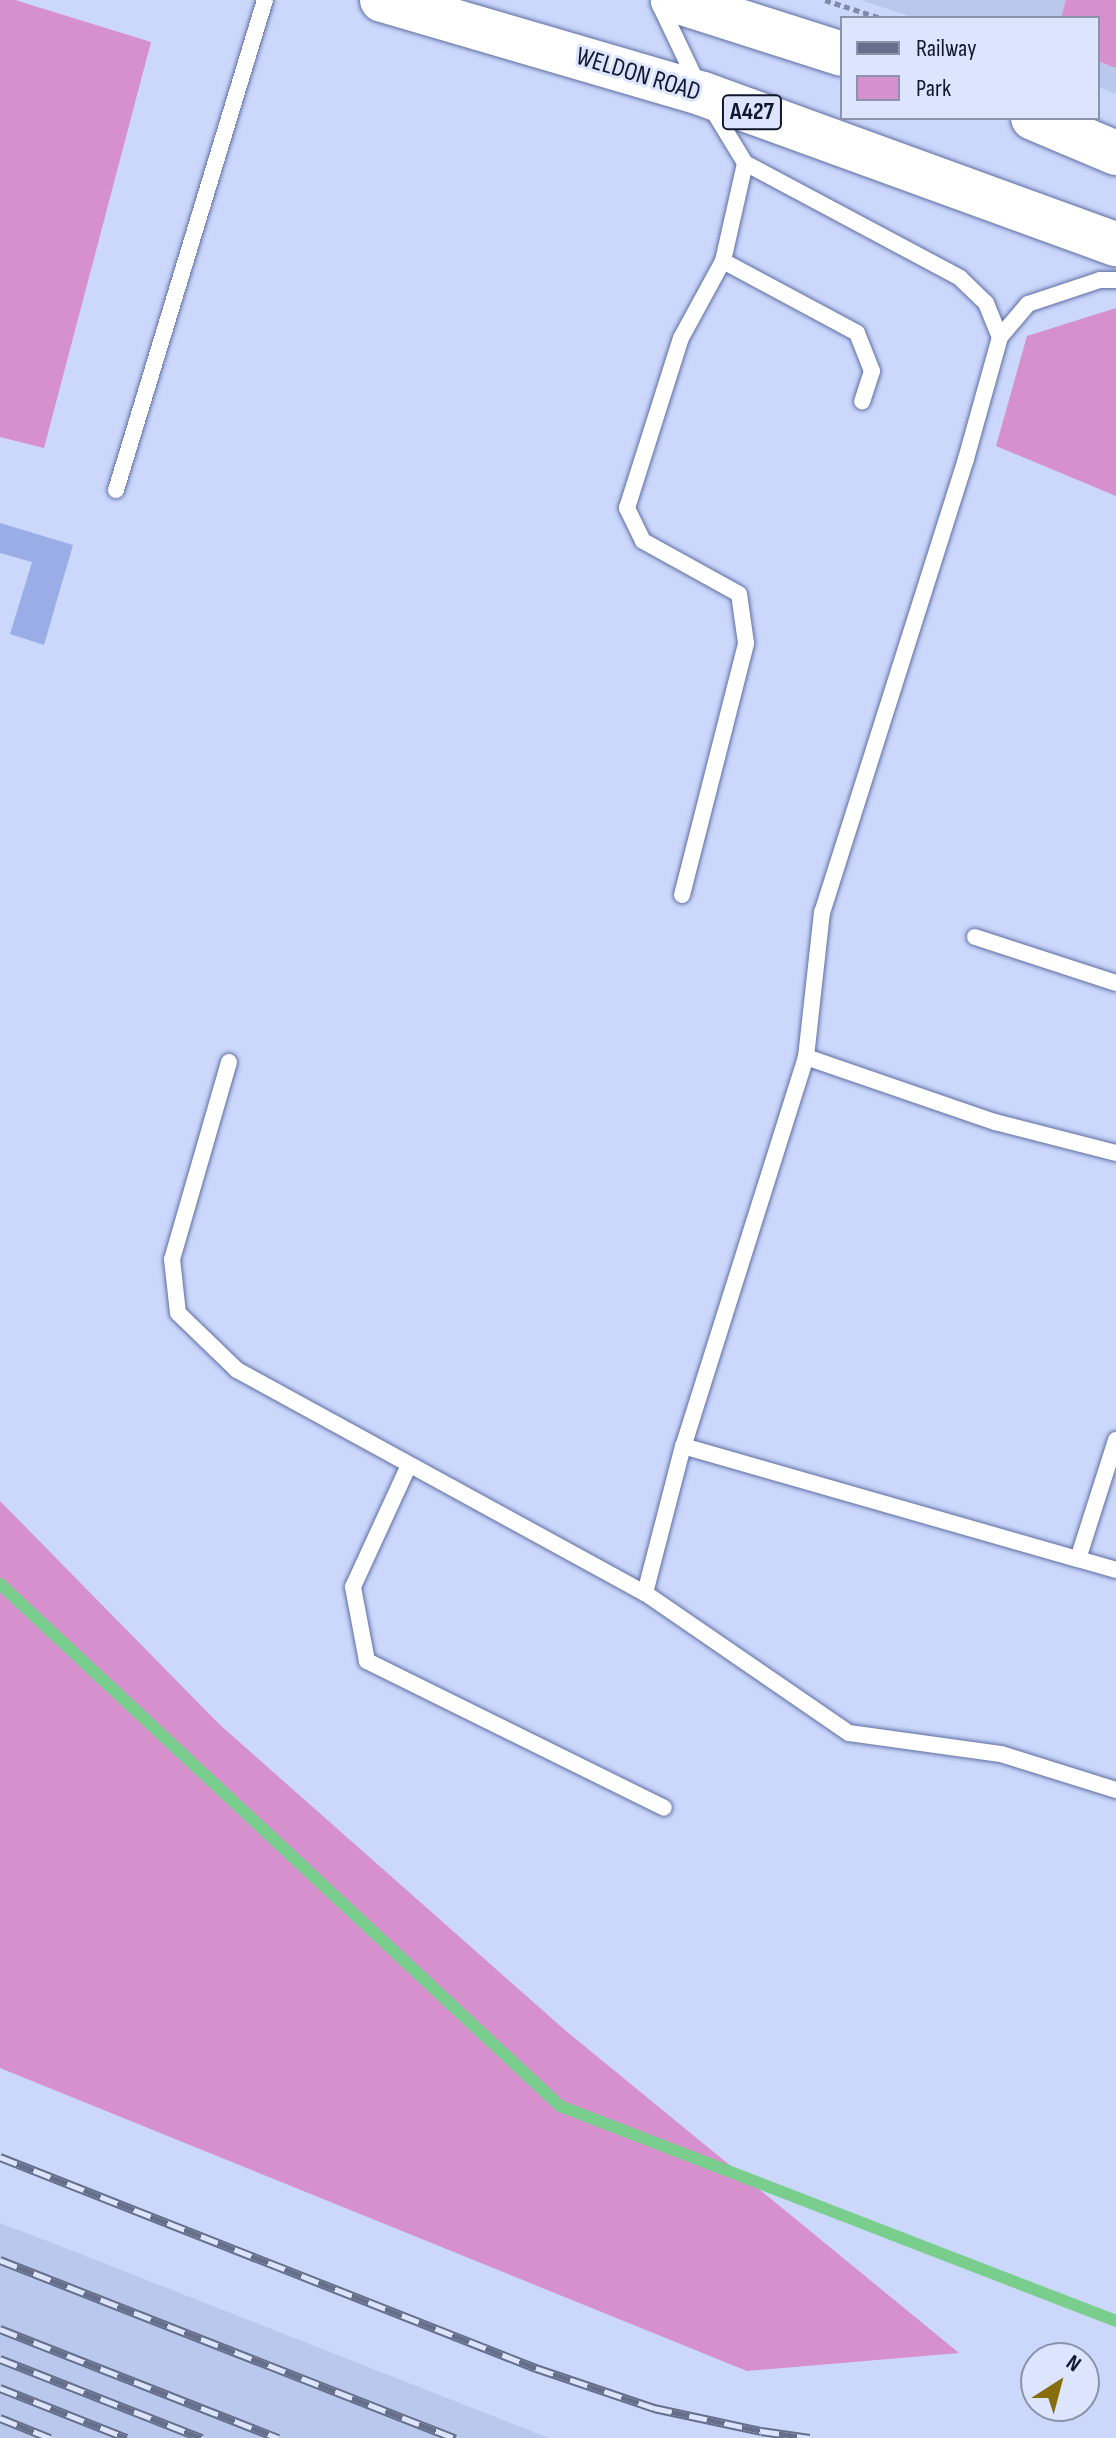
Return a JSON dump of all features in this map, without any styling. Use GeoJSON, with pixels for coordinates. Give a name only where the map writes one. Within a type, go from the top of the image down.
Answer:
{"type":"FeatureCollection","features":[{"type":"Feature","properties":{"kind":"highway","name":"WELDON ROAD"},"geometry":{"type":"LineString","coordinates":[[382,0],[703,94],[1116,244]]}},
{"type":"Feature","properties":{"kind":"highway"},"geometry":{"type":"LineString","coordinates":[[673,0],[840,53]]}},
{"type":"Feature","properties":{"kind":"highway"},"geometry":{"type":"LineString","coordinates":[[1038,120],[1116,153]]}},
{"type":"Feature","properties":{"kind":"lane"},"geometry":{"type":"LineString","coordinates":[[116,490],[265,0]]}},
{"type":"Feature","properties":{"kind":"lane"},"geometry":{"type":"LineString","coordinates":[[657,0],[703,94],[745,163],[960,278],[986,303],[1000,337]]}},
{"type":"Feature","properties":{"kind":"lane"},"geometry":{"type":"LineString","coordinates":[[682,895],[746,643],[739,594],[643,541],[627,508],[681,338],[723,261],[745,163]]}},
{"type":"Feature","properties":{"kind":"lane"},"geometry":{"type":"LineString","coordinates":[[723,261],[857,333],[872,371],[862,401]]}},
{"type":"Feature","properties":{"kind":"lane"},"geometry":{"type":"LineString","coordinates":[[645,1593],[683,1446],[806,1057],[822,912],[966,459],[1000,337],[1028,304],[1100,280],[1116,280]]}},
{"type":"Feature","properties":{"kind":"lane"},"geometry":{"type":"LineString","coordinates":[[975,937],[1116,983]]}},
{"type":"Feature","properties":{"kind":"lane"},"geometry":{"type":"LineString","coordinates":[[806,1057],[995,1122],[1116,1153]]}},
{"type":"Feature","properties":{"kind":"lane"},"geometry":{"type":"LineString","coordinates":[[229,1062],[172,1259],[178,1313],[237,1370],[645,1593],[849,1733],[1001,1754],[1116,1790]]}},
{"type":"Feature","properties":{"kind":"lane"},"geometry":{"type":"LineString","coordinates":[[1078,1559],[1116,1440]]}},
{"type":"Feature","properties":{"kind":"lane"},"geometry":{"type":"LineString","coordinates":[[683,1446],[1116,1570]]}},
{"type":"Feature","properties":{"kind":"lane"},"geometry":{"type":"LineString","coordinates":[[409,1465],[353,1587],[367,1661],[664,1808]]}},
{"type":"Feature","properties":{"kind":"path"},"geometry":{"type":"LineString","coordinates":[[825,0],[875,16]]}},
{"type":"Feature","properties":{"kind":"shaded area"},"geometry":{"type":"Polygon","coordinates":[[[860,0],[1116,0],[1116,94],[1100,88],[1100,16],[909,16],[860,0]]]}},
{"type":"Feature","properties":{"kind":"shaded area"},"geometry":{"type":"Polygon","coordinates":[[[0,2223],[60,2246],[549,2438],[0,2438],[0,2223]]]}},
{"type":"Feature","properties":{"kind":"green space"},"geometry":{"type":"Polygon","coordinates":[[[0,0],[15,0],[151,42],[44,448],[0,437],[0,0]]]}},
{"type":"Feature","properties":{"kind":"green space"},"geometry":{"type":"Polygon","coordinates":[[[1066,0],[1116,0],[1116,68],[1100,62],[1100,16],[1062,16],[1066,0]]]}},
{"type":"Feature","properties":{"kind":"green space"},"geometry":{"type":"Polygon","coordinates":[[[1116,308],[1116,496],[996,446],[1027,336],[1116,308]]]}},
{"type":"Feature","properties":{"kind":"green space"},"geometry":{"type":"Polygon","coordinates":[[[0,1501],[220,1725],[566,2031],[959,2353],[747,2371],[0,2068],[0,1501]]]}},
{"type":"Feature","properties":{"kind":"building"},"geometry":{"type":"Polygon","coordinates":[[[0,523],[73,545],[44,645],[10,634],[32,562],[0,553],[0,523]]]}},
{"type":"Feature","properties":{"kind":"waterway"},"geometry":{"type":"LineString","coordinates":[[0,1584],[560,2106],[1116,2321]]}},
{"type":"Feature","properties":{"kind":"railway"},"geometry":{"type":"LineString","coordinates":[[0,2157],[536,2368],[654,2408],[810,2438]]}},
{"type":"Feature","properties":{"kind":"railway"},"geometry":{"type":"LineString","coordinates":[[0,2260],[455,2438]]}},
{"type":"Feature","properties":{"kind":"railway"},"geometry":{"type":"LineString","coordinates":[[0,2329],[278,2438]]}},
{"type":"Feature","properties":{"kind":"railway"},"geometry":{"type":"LineString","coordinates":[[0,2359],[202,2438]]}},
{"type":"Feature","properties":{"kind":"railway"},"geometry":{"type":"LineString","coordinates":[[0,2388],[127,2438]]}},
{"type":"Feature","properties":{"kind":"railway"},"geometry":{"type":"LineString","coordinates":[[0,2418],[50,2438]]}}]}
